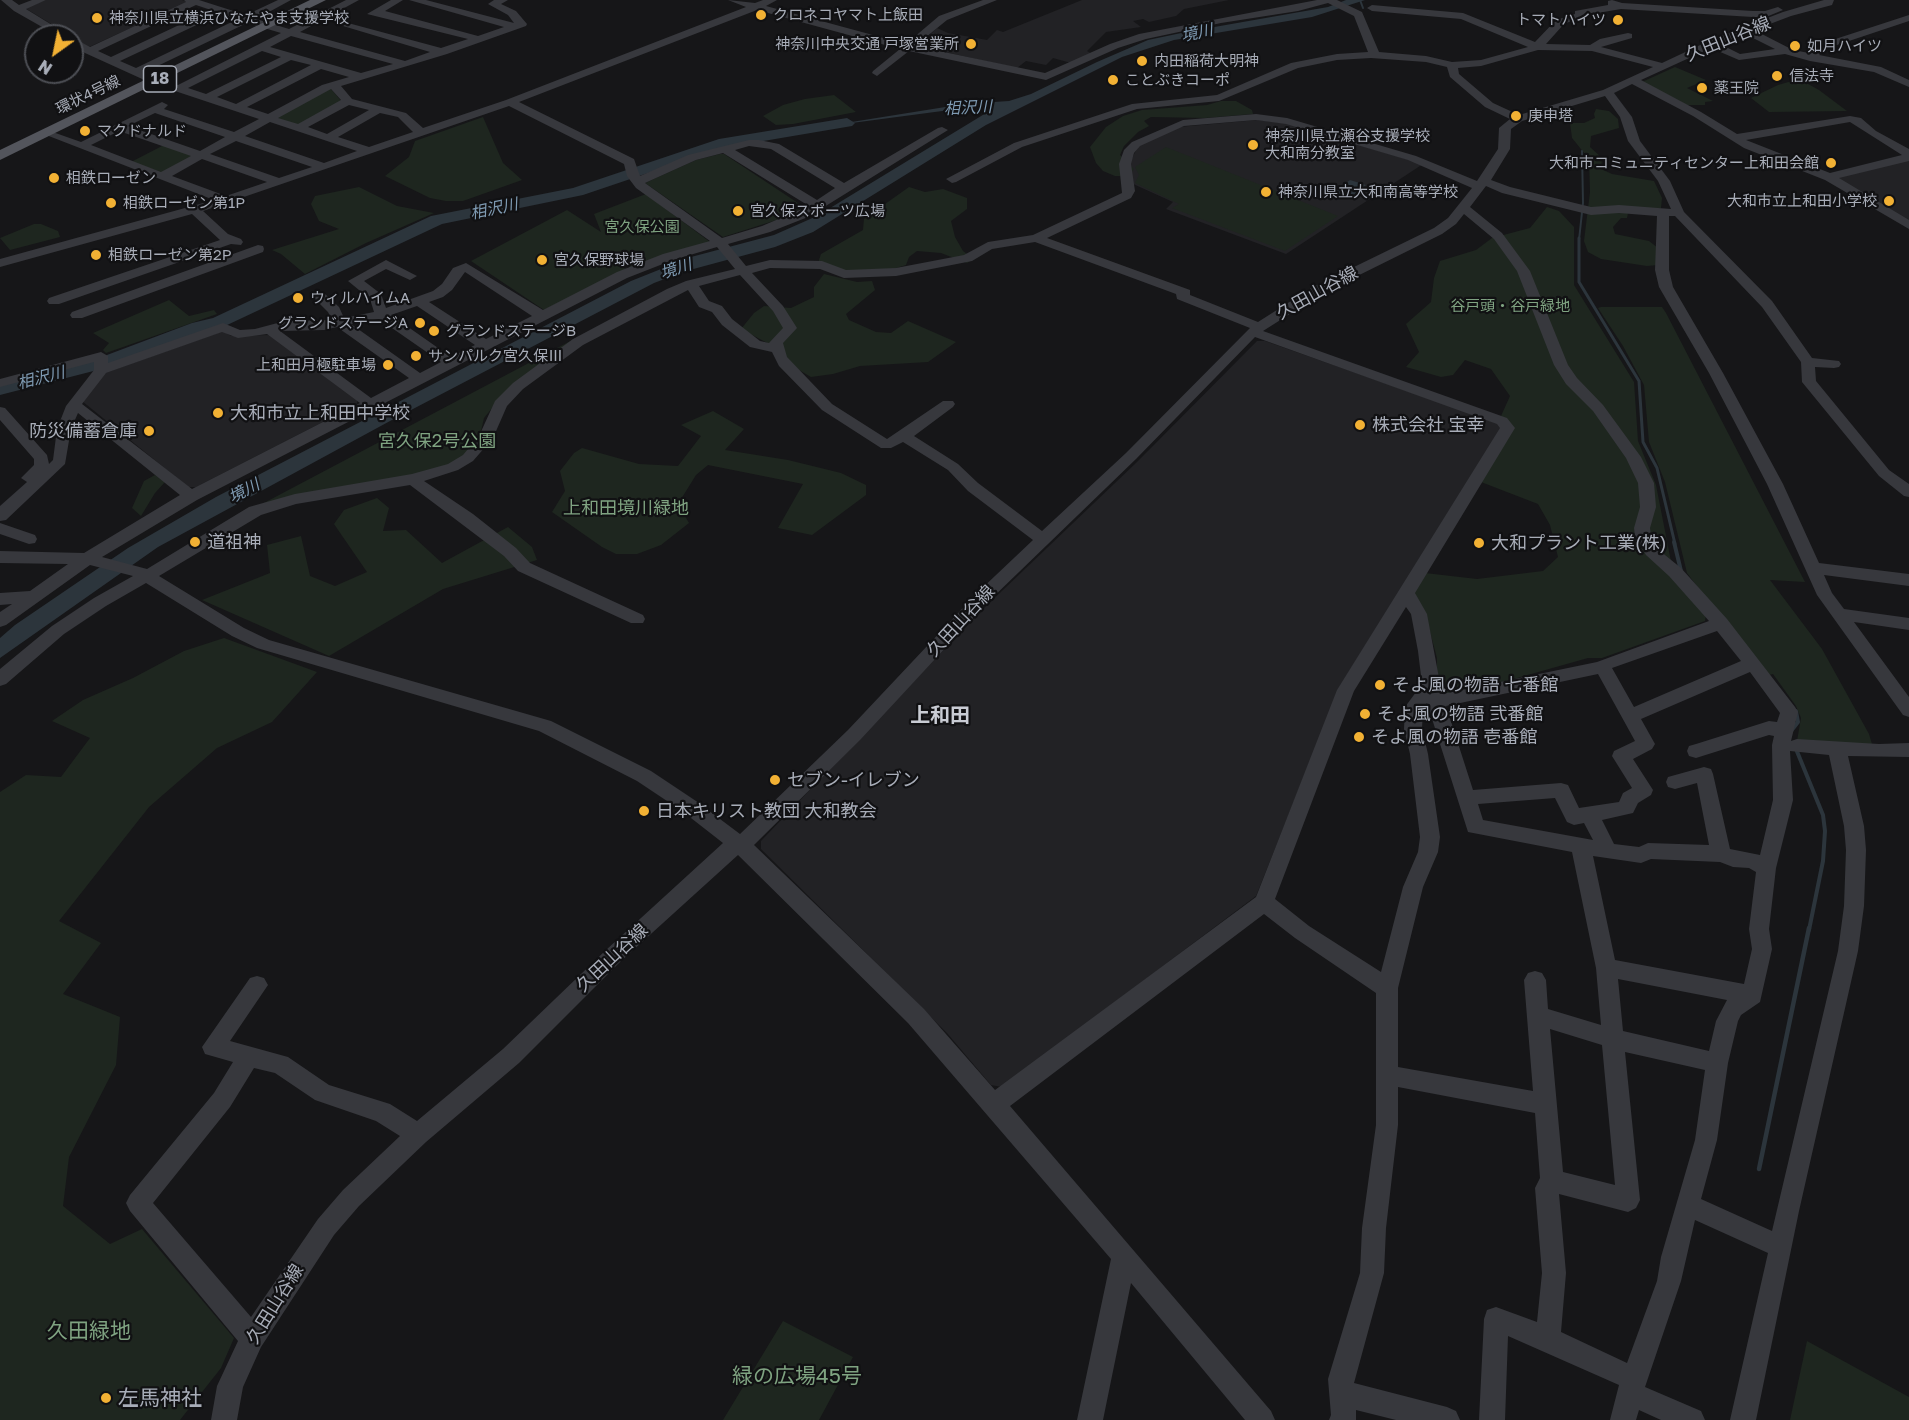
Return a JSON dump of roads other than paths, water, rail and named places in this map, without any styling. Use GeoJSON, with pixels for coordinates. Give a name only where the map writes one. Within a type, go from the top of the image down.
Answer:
{"type":"FeatureCollection","features":[{"type":"Feature","properties":{"kind":"main road","name":"環状4号線"},"geometry":{"type":"LineString","coordinates":[[0,156],[320,0]]}},
{"type":"Feature","properties":{"kind":"street"},"geometry":{"type":"LineString","coordinates":[[6,0],[44,24]]}},
{"type":"Feature","properties":{"kind":"street"},"geometry":{"type":"LineString","coordinates":[[18,9],[41,0]]}},
{"type":"Feature","properties":{"kind":"street"},"geometry":{"type":"LineString","coordinates":[[261,0],[280,2]]}},
{"type":"Feature","properties":{"kind":"street"},"geometry":{"type":"LineString","coordinates":[[81,146],[154,109],[260,47],[354,0]]}},
{"type":"Feature","properties":{"kind":"street"},"geometry":{"type":"LineString","coordinates":[[320,40],[398,0]]}},
{"type":"Feature","properties":{"kind":"street"},"geometry":{"type":"LineString","coordinates":[[414,0],[434,2],[458,12],[516,27]]}},
{"type":"Feature","properties":{"kind":"street"},"geometry":{"type":"LineString","coordinates":[[162,176],[334,85],[443,52],[522,24],[516,16],[493,4],[503,0]]}},
{"type":"Feature","properties":{"kind":"street"},"geometry":{"type":"LineString","coordinates":[[733,0],[907,47],[1046,77],[1114,46],[1143,36],[1221,20],[1298,8],[1329,0],[1354,12],[1362,21],[1375,55]]}},
{"type":"Feature","properties":{"kind":"street"},"geometry":{"type":"LineString","coordinates":[[0,263],[194,210],[279,183],[510,102],[772,0]]}},
{"type":"Feature","properties":{"kind":"street"},"geometry":{"type":"LineString","coordinates":[[877,73],[943,18],[992,0]]}},
{"type":"Feature","properties":{"kind":"street"},"geometry":{"type":"LineString","coordinates":[[1342,18],[1354,12],[1395,0]]}},
{"type":"Feature","properties":{"kind":"street"},"geometry":{"type":"LineString","coordinates":[[1602,0],[1622,6]]}},
{"type":"Feature","properties":{"kind":"street"},"geometry":{"type":"LineString","coordinates":[[952,179],[1018,145],[1136,106],[1219,98],[1295,65],[1337,57],[1375,55],[1426,59],[1452,65],[1473,64],[1506,58],[1538,47],[1557,24],[1581,15],[1579,13],[1622,6],[1766,14],[1805,0]]}},
{"type":"Feature","properties":{"kind":"street","name":"久田山谷線"},"geometry":{"type":"LineString","coordinates":[[224,1420],[230,1386],[252,1338],[326,1227],[351,1198],[418,1134],[511,1056],[639,932],[727,851],[740,845],[854,735],[983,597],[1042,538],[1131,456],[1256,330],[1318,290],[1438,231],[1464,208],[1482,184],[1504,149],[1505,128],[1518,119],[1607,92],[1712,44],[1787,14],[1828,3],[1829,0]]}},
{"type":"Feature","properties":{"kind":"street"},"geometry":{"type":"LineString","coordinates":[[89,51],[192,1],[268,26],[405,64]]}},
{"type":"Feature","properties":{"kind":"street"},"geometry":{"type":"LineString","coordinates":[[135,73],[280,2]]}},
{"type":"Feature","properties":{"kind":"street"},"geometry":{"type":"LineString","coordinates":[[458,12],[472,4]]}},
{"type":"Feature","properties":{"kind":"street"},"geometry":{"type":"LineString","coordinates":[[1372,8],[1463,16],[1538,47],[1592,48],[1662,66]]}},
{"type":"Feature","properties":{"kind":"street"},"geometry":{"type":"LineString","coordinates":[[112,62],[220,10]]}},
{"type":"Feature","properties":{"kind":"street"},"geometry":{"type":"LineString","coordinates":[[376,12],[479,39]]}},
{"type":"Feature","properties":{"kind":"street"},"geometry":{"type":"LineString","coordinates":[[1810,58],[1821,47],[1909,18]]}},
{"type":"Feature","properties":{"kind":"street"},"geometry":{"type":"LineString","coordinates":[[348,26],[443,52]]}},
{"type":"Feature","properties":{"kind":"street"},"geometry":{"type":"LineString","coordinates":[[1747,31],[1786,51],[1810,58],[1877,69],[1909,84]]}},
{"type":"Feature","properties":{"kind":"street"},"geometry":{"type":"LineString","coordinates":[[1592,48],[1604,41],[1628,36]]}},
{"type":"Feature","properties":{"kind":"street"},"geometry":{"type":"LineString","coordinates":[[1712,44],[1739,57],[1786,51]]}},
{"type":"Feature","properties":{"kind":"street"},"geometry":{"type":"LineString","coordinates":[[260,47],[362,77]]}},
{"type":"Feature","properties":{"kind":"street"},"geometry":{"type":"LineString","coordinates":[[84,48],[155,81],[369,151]]}},
{"type":"Feature","properties":{"kind":"street"},"geometry":{"type":"LineString","coordinates":[[207,98],[290,56]]}},
{"type":"Feature","properties":{"kind":"street"},"geometry":{"type":"LineString","coordinates":[[237,108],[320,65]]}},
{"type":"Feature","properties":{"kind":"street"},"geometry":{"type":"LineString","coordinates":[[1452,65],[1454,75],[1489,105],[1518,119]]}},
{"type":"Feature","properties":{"kind":"street"},"geometry":{"type":"LineString","coordinates":[[1634,81],[1697,114],[1735,138],[1772,156],[1829,177],[1909,225]]}},
{"type":"Feature","properties":{"kind":"street"},"geometry":{"type":"LineString","coordinates":[[334,85],[348,101],[402,115],[420,133]]}},
{"type":"Feature","properties":{"kind":"street"},"geometry":{"type":"LineString","coordinates":[[1607,92],[1626,117],[1634,141],[1664,181],[1671,213],[1661,246],[1666,287],[1775,484],[1825,595],[1909,710]]}},
{"type":"Feature","properties":{"kind":"street"},"geometry":{"type":"LineString","coordinates":[[299,128],[348,101]]}},
{"type":"Feature","properties":{"kind":"street"},"geometry":{"type":"LineString","coordinates":[[510,102],[630,162],[634,176],[721,243],[758,289],[778,309],[789,328],[789,331],[776,342],[780,358],[827,406],[886,445],[904,436],[948,404]]}},
{"type":"Feature","properties":{"kind":"street"},"geometry":{"type":"LineString","coordinates":[[154,109],[325,166]]}},
{"type":"Feature","properties":{"kind":"street"},"geometry":{"type":"LineString","coordinates":[[328,138],[379,109]]}},
{"type":"Feature","properties":{"kind":"street"},"geometry":{"type":"LineString","coordinates":[[0,679],[58,630],[100,602],[143,574],[255,511],[295,500],[437,474],[468,458],[486,438],[500,404],[518,386],[566,350],[672,292],[741,266],[786,263],[822,265],[844,274],[878,274],[967,258],[988,246],[1036,238],[1127,195],[1129,191],[1125,164],[1128,152],[1136,144],[1171,126],[1197,122],[1256,117],[1287,121],[1412,158],[1482,184],[1572,207],[1591,211],[1619,209],[1671,213],[1767,304],[1808,362],[1809,382],[1884,473],[1909,492]]}},
{"type":"Feature","properties":{"kind":"street"},"geometry":{"type":"LineString","coordinates":[[1735,138],[1850,119],[1857,120],[1872,133],[1909,155]]}},
{"type":"Feature","properties":{"kind":"street"},"geometry":{"type":"LineString","coordinates":[[119,127],[279,183]]}},
{"type":"Feature","properties":{"kind":"street"},"geometry":{"type":"LineString","coordinates":[[0,621],[32,597],[191,496],[645,265],[787,222],[942,130]]}},
{"type":"Feature","properties":{"kind":"street"},"geometry":{"type":"LineString","coordinates":[[47,133],[226,200]]}},
{"type":"Feature","properties":{"kind":"street"},"geometry":{"type":"LineString","coordinates":[[634,176],[692,157],[749,143],[768,144],[843,188]]}},
{"type":"Feature","properties":{"kind":"street"},"geometry":{"type":"LineString","coordinates":[[725,149],[816,205]]}},
{"type":"Feature","properties":{"kind":"street"},"geometry":{"type":"LineString","coordinates":[[1829,177],[1909,155]]}},
{"type":"Feature","properties":{"kind":"street"},"geometry":{"type":"LineString","coordinates":[[1464,208],[1498,236],[1523,271],[1561,365],[1570,381],[1598,408],[1633,457],[1646,483],[1648,507],[1642,528],[1648,546],[1654,555],[1675,572],[1720,623],[1789,712],[1783,800],[1766,868],[1759,929],[1761,950],[1752,995],[1733,1008],[1727,1021],[1717,1063],[1706,1140],[1673,1257],[1670,1281],[1632,1387],[1623,1420]]}},
{"type":"Feature","properties":{"kind":"street"},"geometry":{"type":"LineString","coordinates":[[76,315],[262,250],[224,237],[194,210]]}},
{"type":"Feature","properties":{"kind":"street"},"geometry":{"type":"LineString","coordinates":[[994,1104],[1264,902],[1346,690],[1508,428],[1502,421],[1256,330],[1182,296],[1185,293],[1036,238]]}},
{"type":"Feature","properties":{"kind":"street"},"geometry":{"type":"LineString","coordinates":[[54,301],[231,240]]}},
{"type":"Feature","properties":{"kind":"street"},"geometry":{"type":"LineString","coordinates":[[410,276],[386,264],[355,280],[376,297],[381,314],[451,363]]}},
{"type":"Feature","properties":{"kind":"street"},"geometry":{"type":"LineString","coordinates":[[0,383],[101,364],[223,327],[238,334],[270,330],[285,325],[324,326],[381,314],[419,302],[444,290],[458,271],[466,267],[542,316]]}},
{"type":"Feature","properties":{"kind":"street"},"geometry":{"type":"LineString","coordinates":[[692,284],[704,304],[717,309],[728,322],[755,344],[778,349]]}},
{"type":"Feature","properties":{"kind":"street"},"geometry":{"type":"LineString","coordinates":[[320,297],[334,310],[340,323],[419,379]]}},
{"type":"Feature","properties":{"kind":"street"},"geometry":{"type":"LineString","coordinates":[[419,302],[485,345]]}},
{"type":"Feature","properties":{"kind":"street"},"geometry":{"type":"LineString","coordinates":[[270,330],[370,404]]}},
{"type":"Feature","properties":{"kind":"street"},"geometry":{"type":"LineString","coordinates":[[1808,362],[1834,364]]}},
{"type":"Feature","properties":{"kind":"street"},"geometry":{"type":"LineString","coordinates":[[0,516],[60,461],[64,429],[73,406],[101,364]]}},
{"type":"Feature","properties":{"kind":"street"},"geometry":{"type":"LineString","coordinates":[[73,406],[81,408],[191,496]]}},
{"type":"Feature","properties":{"kind":"street"},"geometry":{"type":"LineString","coordinates":[[0,411],[43,461],[36,472],[0,502]]}},
{"type":"Feature","properties":{"kind":"street"},"geometry":{"type":"LineString","coordinates":[[904,436],[953,467],[973,488],[1042,538]]}},
{"type":"Feature","properties":{"kind":"street"},"geometry":{"type":"LineString","coordinates":[[414,479],[421,487],[467,518],[510,552],[524,567],[637,619]]}},
{"type":"Feature","properties":{"kind":"street"},"geometry":{"type":"LineString","coordinates":[[0,528],[31,536],[21,556]]}},
{"type":"Feature","properties":{"kind":"street"},"geometry":{"type":"LineString","coordinates":[[0,557],[89,560],[143,574],[218,620],[263,644],[545,726],[644,776],[689,806],[740,845],[916,1016],[994,1104],[1262,1420]]}},
{"type":"Feature","properties":{"kind":"street"},"geometry":{"type":"LineString","coordinates":[[1813,568],[1909,580]]}},
{"type":"Feature","properties":{"kind":"street"},"geometry":{"type":"LineString","coordinates":[[1406,592],[1419,614],[1433,694],[1475,826],[1581,848],[1641,855],[1648,851],[1721,854],[1733,859],[1752,860],[1766,868]]}},
{"type":"Feature","properties":{"kind":"street"},"geometry":{"type":"LineString","coordinates":[[0,599],[32,597]]}},
{"type":"Feature","properties":{"kind":"street"},"geometry":{"type":"LineString","coordinates":[[1840,614],[1909,624]]}},
{"type":"Feature","properties":{"kind":"street"},"geometry":{"type":"LineString","coordinates":[[1342,1420],[1344,1417],[1341,1379],[1372,1273],[1374,1228],[1387,1125],[1388,1075],[1385,1022],[1387,988],[1413,887],[1428,852],[1430,837],[1413,729],[1414,707],[1433,694],[1603,667],[1605,664],[1720,623]]}},
{"type":"Feature","properties":{"kind":"street"},"geometry":{"type":"LineString","coordinates":[[1630,716],[1753,663]]}},
{"type":"Feature","properties":{"kind":"street"},"geometry":{"type":"LineString","coordinates":[[1465,798],[1561,790],[1574,817],[1626,808],[1630,798],[1644,790],[1621,756],[1646,744],[1603,667]]}},
{"type":"Feature","properties":{"kind":"street"},"geometry":{"type":"LineString","coordinates":[[1696,751],[1770,728],[1788,742],[1879,751],[1909,750]]}},
{"type":"Feature","properties":{"kind":"street"},"geometry":{"type":"LineString","coordinates":[[1743,1420],[1787,1211],[1848,951],[1854,906],[1856,850],[1854,826],[1837,748]]}},
{"type":"Feature","properties":{"kind":"street"},"geometry":{"type":"LineString","coordinates":[[1674,782],[1704,774],[1721,854]]}},
{"type":"Feature","properties":{"kind":"street"},"geometry":{"type":"LineString","coordinates":[[1590,814],[1608,851]]}},
{"type":"Feature","properties":{"kind":"street"},"geometry":{"type":"LineString","coordinates":[[1551,1181],[1628,1200],[1606,968],[1581,848]]}},
{"type":"Feature","properties":{"kind":"street"},"geometry":{"type":"LineString","coordinates":[[1264,902],[1302,932],[1387,988]]}},
{"type":"Feature","properties":{"kind":"street"},"geometry":{"type":"LineString","coordinates":[[1606,968],[1752,995]]}},
{"type":"Feature","properties":{"kind":"street"},"geometry":{"type":"LineString","coordinates":[[1535,980],[1551,1181],[1547,1188],[1554,1273],[1548,1339]]}},
{"type":"Feature","properties":{"kind":"street"},"geometry":{"type":"LineString","coordinates":[[257,984],[213,1047],[280,1064],[323,1093],[382,1112],[418,1134]]}},
{"type":"Feature","properties":{"kind":"street"},"geometry":{"type":"LineString","coordinates":[[1538,1015],[1613,1040],[1717,1063]]}},
{"type":"Feature","properties":{"kind":"street"},"geometry":{"type":"LineString","coordinates":[[249,1056],[222,1100],[138,1203],[252,1338]]}},
{"type":"Feature","properties":{"kind":"street"},"geometry":{"type":"LineString","coordinates":[[1388,1075],[1545,1104]]}},
{"type":"Feature","properties":{"kind":"street"},"geometry":{"type":"LineString","coordinates":[[1688,1205],[1781,1247]]}},
{"type":"Feature","properties":{"kind":"street"},"geometry":{"type":"LineString","coordinates":[[1090,1420],[1124,1256]]}},
{"type":"Feature","properties":{"kind":"street"},"geometry":{"type":"LineString","coordinates":[[1492,1420],[1496,1319],[1548,1339],[1692,1420]]}},
{"type":"Feature","properties":{"kind":"street"},"geometry":{"type":"LineString","coordinates":[[1341,1394],[1447,1420]]}},
{"type":"Feature","properties":{"kind":"water","name":"境川"},"geometry":{"type":"Polygon","coordinates":[[[1346,0],[1365,0],[1312,17],[1174,40],[1122,57],[986,125],[813,232],[775,247],[686,271],[654,283],[390,421],[158,547],[0,658],[0,638],[15,625],[128,548],[216,497],[631,281],[691,257],[774,235],[817,216],[991,110],[980,106],[814,128],[964,104],[1009,101],[1031,94],[1148,40],[1328,7],[1346,0]]]}},
{"type":"Feature","properties":{"kind":"water"},"geometry":{"type":"Polygon","coordinates":[[[1350,180],[1366,185],[1350,199],[1333,193],[1350,180]]]}},
{"type":"Feature","properties":{"kind":"waterway"},"geometry":{"type":"LineString","coordinates":[[1360,0],[1363,8]]}},
{"type":"Feature","properties":{"kind":"waterway","name":"相沢川"},"geometry":{"type":"LineString","coordinates":[[0,389],[106,362],[198,327],[219,322],[437,220],[577,192],[719,144],[847,123]]}},
{"type":"Feature","properties":{"kind":"waterway"},"geometry":{"type":"LineString","coordinates":[[1579,240],[1583,203],[1582,151]]}},
{"type":"Feature","properties":{"kind":"waterway"},"geometry":{"type":"LineString","coordinates":[[1579,240],[1579,282],[1639,381],[1643,442],[1657,468],[1675,544]]}},
{"type":"Feature","properties":{"kind":"waterway"},"geometry":{"type":"LineString","coordinates":[[1674,542],[1681,571]]}},
{"type":"Feature","properties":{"kind":"waterway"},"geometry":{"type":"LineString","coordinates":[[1791,731],[1798,722],[1796,711]]}},
{"type":"Feature","properties":{"kind":"waterway"},"geometry":{"type":"LineString","coordinates":[[1796,749],[1823,815],[1825,831],[1823,861],[1809,930]]}},
{"type":"Feature","properties":{"kind":"waterway"},"geometry":{"type":"LineString","coordinates":[[1759,1169],[1809,928]]}},
{"type":"Feature","properties":{"kind":"place","name":"クロネコヤマト上飯田"},"geometry":{"type":"Point","coordinates":[761,15]}},
{"type":"Feature","properties":{"kind":"place","name":"神奈川県立横浜ひなたやま支援学校"},"geometry":{"type":"Point","coordinates":[97,18]}},
{"type":"Feature","properties":{"kind":"place","name":"トマトハイツ"},"geometry":{"type":"Point","coordinates":[1618,20]}},
{"type":"Feature","properties":{"kind":"place","name":"神奈川中央交通 戸塚営業所"},"geometry":{"type":"Point","coordinates":[971,44]}},
{"type":"Feature","properties":{"kind":"place","name":"如月ハイツ"},"geometry":{"type":"Point","coordinates":[1795,46]}},
{"type":"Feature","properties":{"kind":"place","name":"内田稲荷大明神"},"geometry":{"type":"Point","coordinates":[1142,61]}},
{"type":"Feature","properties":{"kind":"place","name":"信法寺"},"geometry":{"type":"Point","coordinates":[1777,76]}},
{"type":"Feature","properties":{"kind":"place","name":"ことぶきコーポ"},"geometry":{"type":"Point","coordinates":[1113,80]}},
{"type":"Feature","properties":{"kind":"place","name":"薬王院"},"geometry":{"type":"Point","coordinates":[1702,88]}},
{"type":"Feature","properties":{"kind":"place","name":"庚申塔"},"geometry":{"type":"Point","coordinates":[1516,116]}},
{"type":"Feature","properties":{"kind":"place","name":"マクドナルド"},"geometry":{"type":"Point","coordinates":[85,131]}},
{"type":"Feature","properties":{"kind":"place","name":"神奈川県立瀬谷支援学校 大和南分教室"},"geometry":{"type":"Point","coordinates":[1253,145]}},
{"type":"Feature","properties":{"kind":"place","name":"大和市コミュニティセンター上和田会館"},"geometry":{"type":"Point","coordinates":[1831,163]}},
{"type":"Feature","properties":{"kind":"place","name":"相鉄ローゼン"},"geometry":{"type":"Point","coordinates":[54,178]}},
{"type":"Feature","properties":{"kind":"place","name":"神奈川県立大和南高等学校"},"geometry":{"type":"Point","coordinates":[1266,192]}},
{"type":"Feature","properties":{"kind":"place","name":"大和市立上和田小学校"},"geometry":{"type":"Point","coordinates":[1889,201]}},
{"type":"Feature","properties":{"kind":"place","name":"相鉄ローゼン第1P"},"geometry":{"type":"Point","coordinates":[111,203]}},
{"type":"Feature","properties":{"kind":"place","name":"宮久保スポーツ広場"},"geometry":{"type":"Point","coordinates":[738,211]}},
{"type":"Feature","properties":{"kind":"place","name":"相鉄ローゼン第2P"},"geometry":{"type":"Point","coordinates":[96,255]}},
{"type":"Feature","properties":{"kind":"place","name":"宮久保野球場"},"geometry":{"type":"Point","coordinates":[542,260]}},
{"type":"Feature","properties":{"kind":"place","name":"ウィルハイムA"},"geometry":{"type":"Point","coordinates":[298,298]}},
{"type":"Feature","properties":{"kind":"place","name":"グランドステージA"},"geometry":{"type":"Point","coordinates":[420,323]}},
{"type":"Feature","properties":{"kind":"place","name":"グランドステージB"},"geometry":{"type":"Point","coordinates":[434,331]}},
{"type":"Feature","properties":{"kind":"place","name":"サンパルク宮久保Ⅲ"},"geometry":{"type":"Point","coordinates":[416,356]}},
{"type":"Feature","properties":{"kind":"place","name":"上和田月極駐車場"},"geometry":{"type":"Point","coordinates":[388,365]}},
{"type":"Feature","properties":{"kind":"place","name":"大和市立上和田中学校"},"geometry":{"type":"Point","coordinates":[218,413]}},
{"type":"Feature","properties":{"kind":"place","name":"株式会社 宝幸"},"geometry":{"type":"Point","coordinates":[1360,425]}},
{"type":"Feature","properties":{"kind":"place","name":"防災備蓄倉庫"},"geometry":{"type":"Point","coordinates":[149,431]}},
{"type":"Feature","properties":{"kind":"place","name":"道祖神"},"geometry":{"type":"Point","coordinates":[195,542]}},
{"type":"Feature","properties":{"kind":"place","name":"大和プラント工業(株)"},"geometry":{"type":"Point","coordinates":[1479,543]}},
{"type":"Feature","properties":{"kind":"place","name":"そよ風の物語 七番館"},"geometry":{"type":"Point","coordinates":[1380,685]}},
{"type":"Feature","properties":{"kind":"place","name":"そよ風の物語 弐番館"},"geometry":{"type":"Point","coordinates":[1365,714]}},
{"type":"Feature","properties":{"kind":"place","name":"そよ風の物語 壱番館"},"geometry":{"type":"Point","coordinates":[1359,737]}},
{"type":"Feature","properties":{"kind":"place","name":"セブン-イレブン"},"geometry":{"type":"Point","coordinates":[775,780]}},
{"type":"Feature","properties":{"kind":"place","name":"日本キリスト教団 大和教会"},"geometry":{"type":"Point","coordinates":[644,811]}},
{"type":"Feature","properties":{"kind":"place","name":"左馬神社"},"geometry":{"type":"Point","coordinates":[106,1398]}},
{"type":"Feature","properties":{"kind":"district","name":"上和田"},"geometry":{"type":"Point","coordinates":[940,716]}},
{"type":"Feature","properties":{"kind":"park label","name":"宮久保公園"},"geometry":{"type":"Point","coordinates":[642,227]}},
{"type":"Feature","properties":{"kind":"park label","name":"谷戸頭・谷戸緑地"},"geometry":{"type":"Point","coordinates":[1510,306]}},
{"type":"Feature","properties":{"kind":"park label","name":"宮久保2号公園"},"geometry":{"type":"Point","coordinates":[437,441]}},
{"type":"Feature","properties":{"kind":"park label","name":"上和田境川緑地"},"geometry":{"type":"Point","coordinates":[626,508]}},
{"type":"Feature","properties":{"kind":"park label","name":"久田緑地"},"geometry":{"type":"Point","coordinates":[89,1331]}},
{"type":"Feature","properties":{"kind":"park label","name":"緑の広場45号"},"geometry":{"type":"Point","coordinates":[797,1376]}}]}
